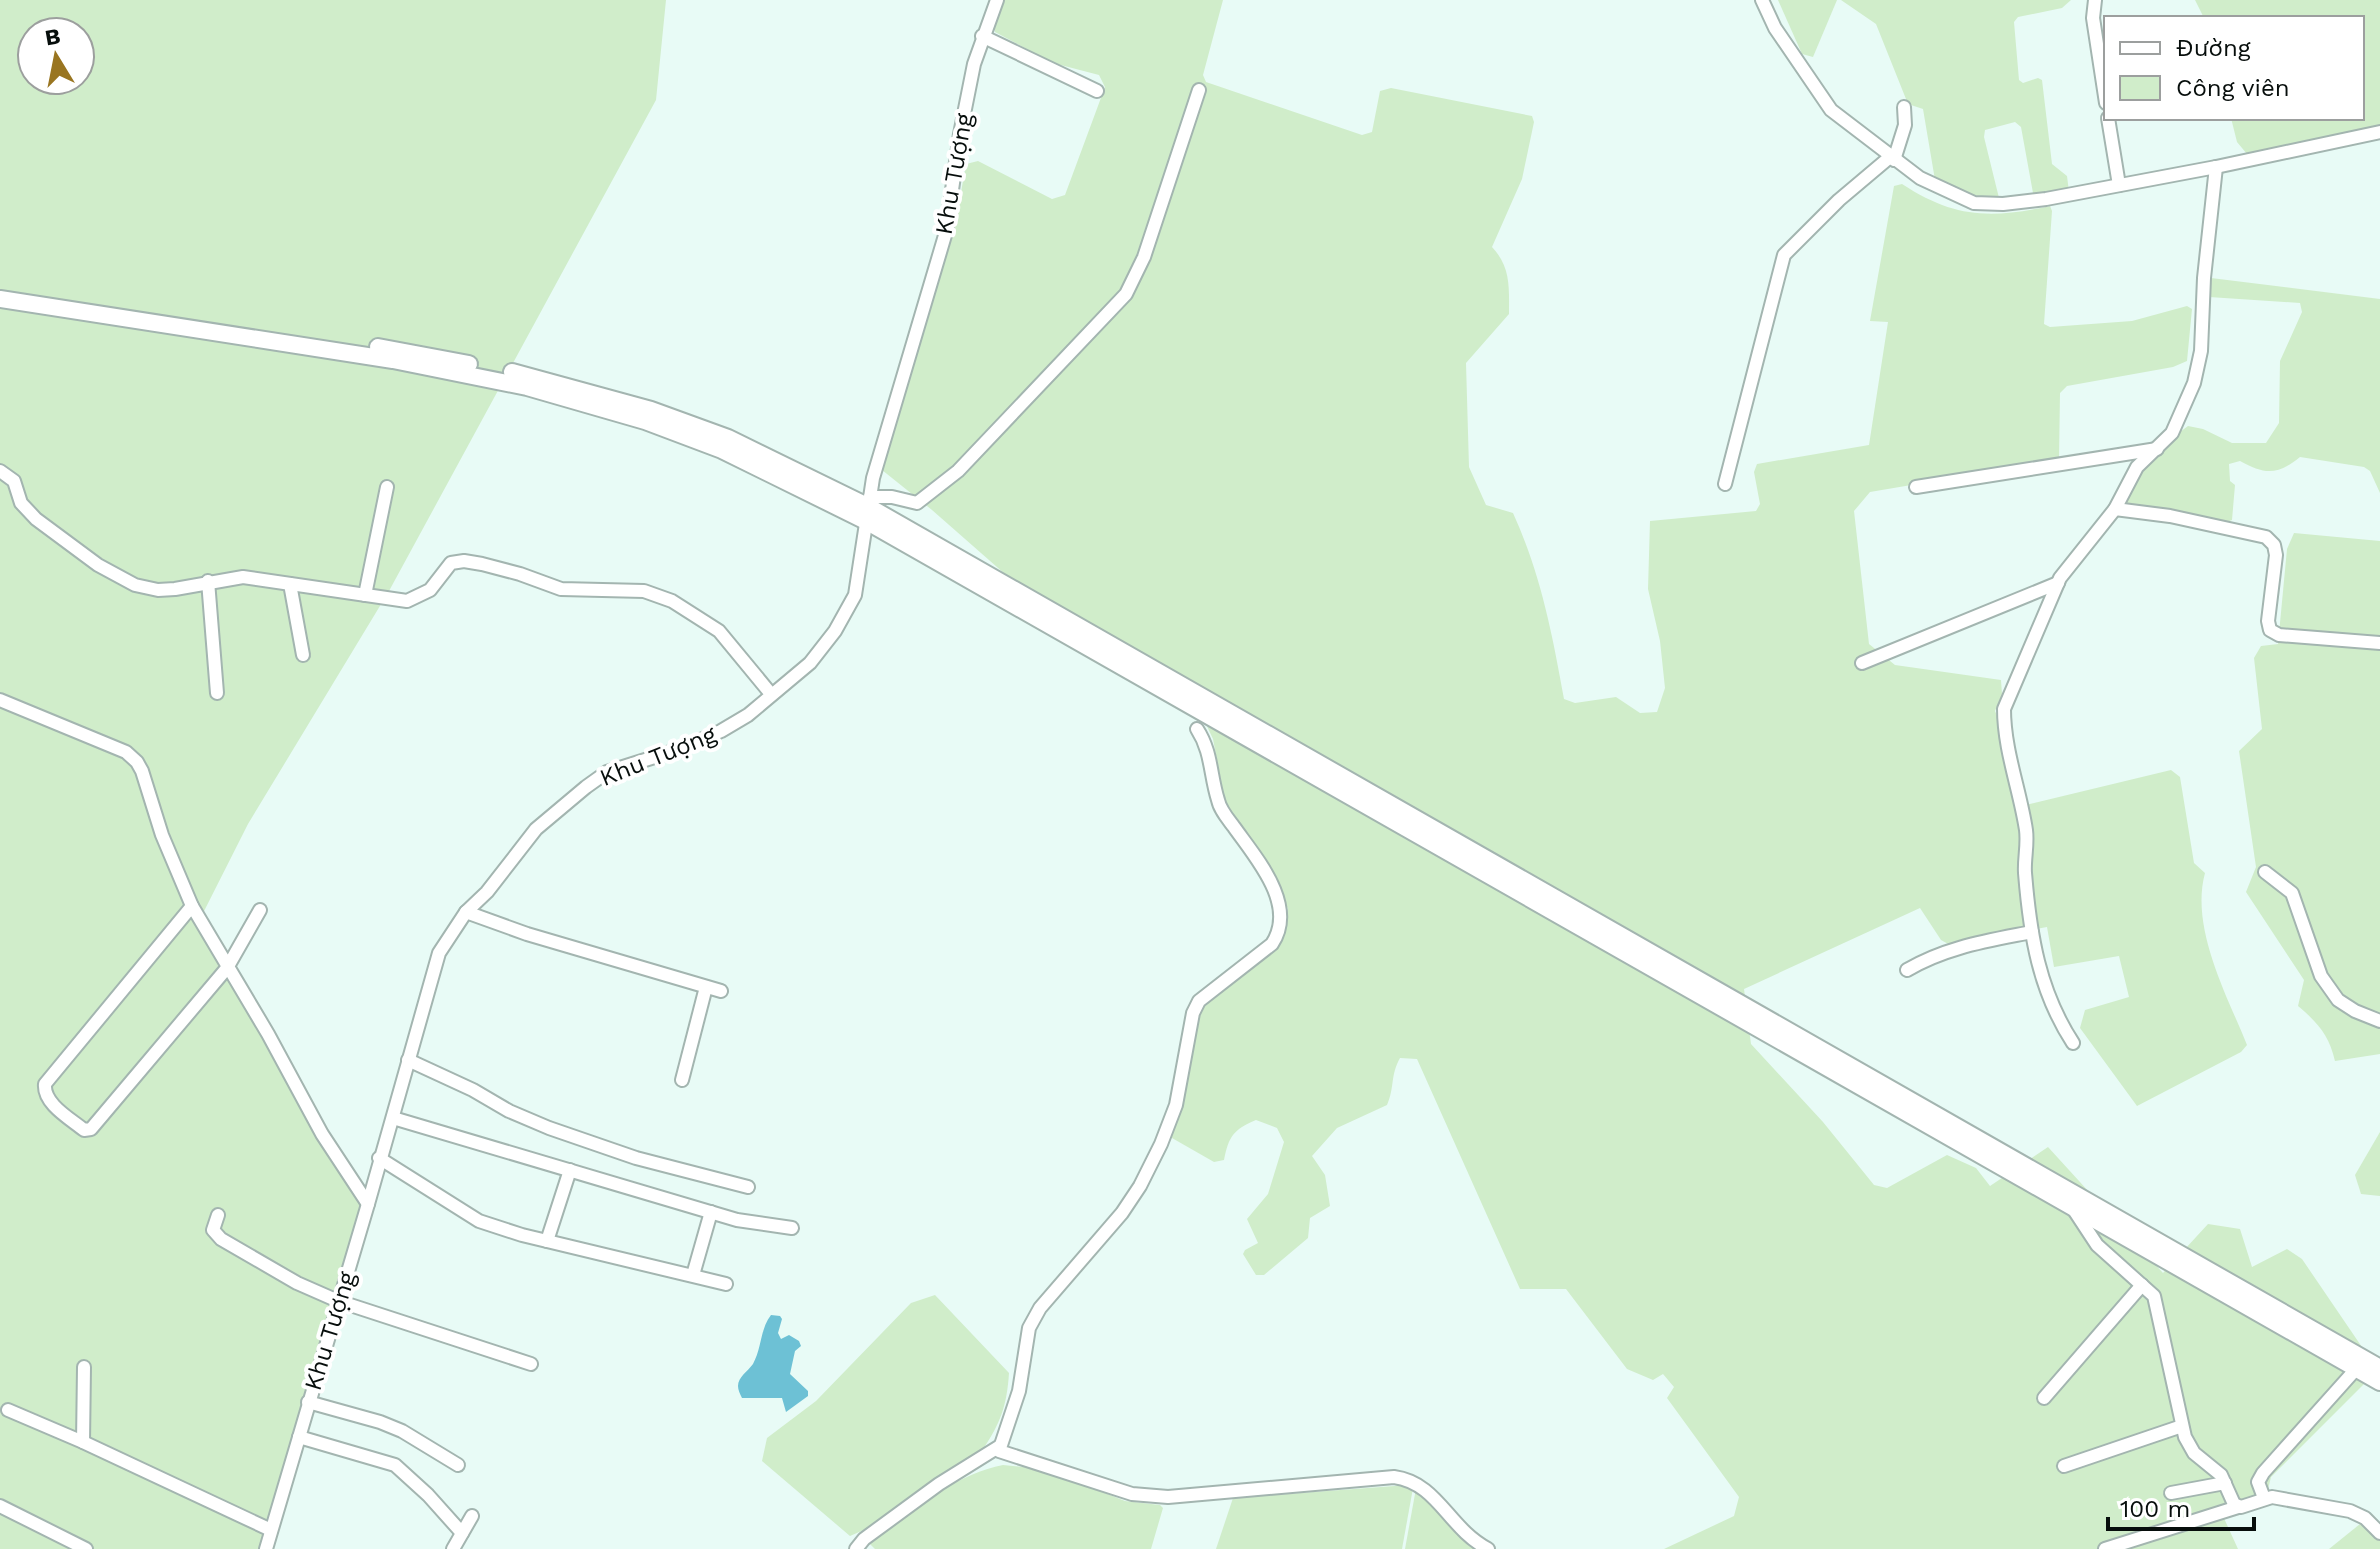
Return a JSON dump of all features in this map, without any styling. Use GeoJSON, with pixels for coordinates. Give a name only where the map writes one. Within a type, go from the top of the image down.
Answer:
{"type":"FeatureCollection","features":[{"type":"Feature","properties":{"kind":"main road"},"geometry":{"type":"LineString","coordinates":[[0,290],[398,350],[530,376],[651,410],[728,438],[868,508],[2380,1368]]}},
{"type":"Feature","properties":{"kind":"main road"},"geometry":{"type":"LineString","coordinates":[[0,299],[162,327],[393,360],[527,387],[645,421],[868,508],[2072,1207],[2380,1382]]}},
{"type":"Feature","properties":{"kind":"street","name":"Khu Tượng"},"geometry":{"type":"LineString","coordinates":[[266,1549],[439,953],[466,912],[487,892],[536,829],[607,772],[680,749],[748,715],[810,663],[835,631],[855,595],[873,478],[946,232],[974,64],[997,0]]}},
{"type":"Feature","properties":{"kind":"street"},"geometry":{"type":"LineString","coordinates":[[1762,0],[1775,28],[1831,110],[1920,178],[1974,203],[2003,204],[2046,199],[2380,132]]}},
{"type":"Feature","properties":{"kind":"street"},"geometry":{"type":"LineString","coordinates":[[2095,0],[2093,18],[2104,90]]}},
{"type":"Feature","properties":{"kind":"street"},"geometry":{"type":"LineString","coordinates":[[982,36],[1097,91]]}},
{"type":"Feature","properties":{"kind":"street"},"geometry":{"type":"LineString","coordinates":[[868,508],[892,497],[917,503],[934,492],[1004,425],[1126,294],[1144,257],[1199,90]]}},
{"type":"Feature","properties":{"kind":"street"},"geometry":{"type":"LineString","coordinates":[[1725,484],[1784,255],[1839,200],[1892,159],[1905,125],[1904,107]]}},
{"type":"Feature","properties":{"kind":"street"},"geometry":{"type":"LineString","coordinates":[[2108,120],[2119,185]]}},
{"type":"Feature","properties":{"kind":"street"},"geometry":{"type":"LineString","coordinates":[[2073,1043],[2055,1016],[2032,932],[2025,869],[2027,834],[2004,709],[2058,583],[2115,509],[2132,475],[2176,427],[2198,370],[2216,167]]}},
{"type":"Feature","properties":{"kind":"street"},"geometry":{"type":"LineString","coordinates":[[1916,487],[2157,449]]}},
{"type":"Feature","properties":{"kind":"street"},"geometry":{"type":"LineString","coordinates":[[0,471],[14,481],[26,510],[69,546],[135,585],[158,590],[243,577],[407,601],[430,590],[451,563],[464,561],[520,574],[561,589],[644,591],[672,601],[719,631],[771,694]]}},
{"type":"Feature","properties":{"kind":"street"},"geometry":{"type":"LineString","coordinates":[[365,595],[387,487]]}},
{"type":"Feature","properties":{"kind":"street"},"geometry":{"type":"LineString","coordinates":[[2115,509],[2170,516],[2266,537],[2274,545],[2276,555],[2268,621],[2270,630],[2279,635],[2380,643]]}},
{"type":"Feature","properties":{"kind":"street"},"geometry":{"type":"LineString","coordinates":[[208,581],[217,693]]}},
{"type":"Feature","properties":{"kind":"street"},"geometry":{"type":"LineString","coordinates":[[1862,663],[2058,583]]}},
{"type":"Feature","properties":{"kind":"street"},"geometry":{"type":"LineString","coordinates":[[290,584],[303,655]]}},
{"type":"Feature","properties":{"kind":"street"},"geometry":{"type":"LineString","coordinates":[[0,700],[113,747],[137,762],[162,835],[192,906],[268,1034],[322,1134],[368,1204]]}},
{"type":"Feature","properties":{"kind":"street"},"geometry":{"type":"LineString","coordinates":[[1197,729],[1210,758],[1218,802],[1255,856],[1275,893],[1281,920],[1279,934],[1272,944],[1199,1001],[1193,1013],[1176,1105],[1161,1144],[1122,1213],[1045,1301],[1029,1328],[1019,1391],[999,1451],[1132,1494],[1168,1497],[1404,1478],[1417,1483],[1432,1495],[1454,1524],[1488,1549]]}},
{"type":"Feature","properties":{"kind":"street"},"geometry":{"type":"LineString","coordinates":[[2265,872],[2292,893],[2321,976],[2338,1000],[2380,1021]]}},
{"type":"Feature","properties":{"kind":"street"},"geometry":{"type":"LineString","coordinates":[[192,906],[45,1084],[44,1092],[49,1100],[84,1130],[91,1129],[227,968],[260,910]]}},
{"type":"Feature","properties":{"kind":"street"},"geometry":{"type":"LineString","coordinates":[[466,912],[527,934],[721,991]]}},
{"type":"Feature","properties":{"kind":"street"},"geometry":{"type":"LineString","coordinates":[[1907,970],[1931,955],[1957,947],[2032,932]]}},
{"type":"Feature","properties":{"kind":"street"},"geometry":{"type":"LineString","coordinates":[[682,1080],[706,987]]}},
{"type":"Feature","properties":{"kind":"street"},"geometry":{"type":"LineString","coordinates":[[408,1060],[549,1128],[636,1158],[748,1187]]}},
{"type":"Feature","properties":{"kind":"street"},"geometry":{"type":"LineString","coordinates":[[393,1118],[711,1212],[762,1225],[792,1228]]}},
{"type":"Feature","properties":{"kind":"street"},"geometry":{"type":"LineString","coordinates":[[379,1158],[479,1221],[547,1241],[726,1284]]}},
{"type":"Feature","properties":{"kind":"street"},"geometry":{"type":"LineString","coordinates":[[547,1241],[570,1170]]}},
{"type":"Feature","properties":{"kind":"street"},"geometry":{"type":"LineString","coordinates":[[2072,1207],[2097,1245],[2154,1296],[2182,1426],[2194,1453],[2214,1468],[2238,1507]]}},
{"type":"Feature","properties":{"kind":"street"},"geometry":{"type":"LineString","coordinates":[[693,1275],[711,1212]]}},
{"type":"Feature","properties":{"kind":"street"},"geometry":{"type":"LineString","coordinates":[[218,1215],[213,1230],[221,1239],[297,1283],[338,1301],[531,1364]]}},
{"type":"Feature","properties":{"kind":"street"},"geometry":{"type":"LineString","coordinates":[[2044,1398],[2142,1285]]}},
{"type":"Feature","properties":{"kind":"street"},"geometry":{"type":"LineString","coordinates":[[83,1442],[84,1367]]}},
{"type":"Feature","properties":{"kind":"street"},"geometry":{"type":"LineString","coordinates":[[2264,1498],[2258,1482],[2263,1473],[2356,1369]]}},
{"type":"Feature","properties":{"kind":"street"},"geometry":{"type":"LineString","coordinates":[[308,1402],[402,1431],[458,1465]]}},
{"type":"Feature","properties":{"kind":"street"},"geometry":{"type":"LineString","coordinates":[[8,1410],[271,1530]]}},
{"type":"Feature","properties":{"kind":"street"},"geometry":{"type":"LineString","coordinates":[[2064,1466],[2182,1426]]}},
{"type":"Feature","properties":{"kind":"street"},"geometry":{"type":"LineString","coordinates":[[299,1437],[395,1465],[428,1495],[462,1533]]}},
{"type":"Feature","properties":{"kind":"street"},"geometry":{"type":"LineString","coordinates":[[856,1549],[864,1539],[939,1484],[1000,1446]]}},
{"type":"Feature","properties":{"kind":"street"},"geometry":{"type":"LineString","coordinates":[[2171,1493],[2225,1483]]}},
{"type":"Feature","properties":{"kind":"street"},"geometry":{"type":"LineString","coordinates":[[2105,1549],[2264,1498],[2350,1511],[2365,1518],[2380,1533]]}},
{"type":"Feature","properties":{"kind":"street"},"geometry":{"type":"LineString","coordinates":[[0,1506],[86,1549]]}},
{"type":"Feature","properties":{"kind":"street"},"geometry":{"type":"LineString","coordinates":[[453,1549],[472,1516]]}},
{"type":"Feature","properties":{"kind":"green space"},"geometry":{"type":"Polygon","coordinates":[[[0,0],[666,0],[656,100],[389,591],[248,824],[196,927],[247,1005],[361,1206],[260,1549],[0,1549],[0,0]]]}},
{"type":"Feature","properties":{"kind":"green space"},"geometry":{"type":"Polygon","coordinates":[[[1001,0],[1223,0],[1203,75],[1206,82],[1362,135],[1372,132],[1380,91],[1391,88],[1532,116],[1534,122],[1522,179],[1492,247],[1506,270],[1509,314],[1466,363],[1469,467],[1486,505],[1513,513],[1538,582],[1564,699],[1575,703],[1616,697],[1640,713],[1657,712],[1665,688],[1660,641],[1648,589],[1650,521],[1756,511],[1760,504],[1754,472],[1757,464],[1869,445],[1888,322],[1870,321],[1894,186],[1902,184],[1939,204],[1973,213],[2009,213],[2050,206],[2044,324],[2050,327],[2132,321],[2187,306],[2192,309],[2187,361],[2173,367],[2067,386],[2060,393],[2059,460],[1870,492],[1854,511],[1869,644],[1895,665],[2001,680],[2002,694],[1995,711],[2002,727],[2017,807],[2171,770],[2180,777],[2194,863],[2205,873],[2202,916],[2206,938],[2247,1045],[2241,1052],[2137,1106],[2080,1028],[2085,1010],[2129,997],[2119,956],[2054,967],[2047,927],[1950,945],[1941,940],[1920,908],[1744,989],[1751,1044],[1823,1122],[1874,1185],[1887,1188],[1947,1155],[1976,1168],[1990,1186],[2048,1147],[2163,1273],[2208,1224],[2240,1229],[2252,1267],[2287,1249],[2302,1259],[2366,1353],[2366,1382],[2271,1477],[2265,1502],[2223,1516],[2238,1549],[1664,1549],[1734,1516],[1739,1497],[1667,1398],[1674,1387],[1663,1374],[1653,1380],[1627,1369],[1566,1289],[1520,1289],[1417,1059],[1400,1058],[1387,1105],[1337,1128],[1312,1156],[1325,1175],[1330,1206],[1310,1218],[1308,1238],[1264,1275],[1256,1275],[1243,1254],[1258,1243],[1247,1219],[1268,1194],[1284,1142],[1277,1128],[1256,1120],[1248,1124],[1233,1135],[1224,1160],[1214,1162],[1172,1138],[1170,1132],[1192,1024],[1203,1003],[1280,945],[1288,909],[1272,872],[1226,808],[1213,739],[1205,722],[1064,626],[882,470],[954,232],[966,164],[978,161],[1052,199],[1065,195],[1105,87],[1099,75],[1053,63],[995,32],[992,19],[1001,0]]]}},
{"type":"Feature","properties":{"kind":"green space"},"geometry":{"type":"Polygon","coordinates":[[[1778,0],[1837,0],[1813,57],[1802,54],[1778,0]]]}},
{"type":"Feature","properties":{"kind":"green space"},"geometry":{"type":"Polygon","coordinates":[[[1841,0],[2071,0],[2062,8],[2018,17],[2014,22],[2019,80],[2023,83],[2038,78],[2042,80],[2052,164],[2067,176],[2069,192],[2039,197],[2033,193],[2021,127],[2015,122],[1985,130],[1999,198],[1980,200],[1935,180],[1923,109],[1908,104],[1876,24],[1841,0]]]}},
{"type":"Feature","properties":{"kind":"green space"},"geometry":{"type":"Polygon","coordinates":[[[2195,0],[2380,0],[2380,125],[2247,154],[2237,142],[2232,120],[2364,120],[2364,16],[2203,16],[2195,0]]]}},
{"type":"Feature","properties":{"kind":"green space"},"geometry":{"type":"Polygon","coordinates":[[[2208,279],[2380,299],[2380,493],[2370,471],[2364,467],[2300,457],[2285,467],[2271,471],[2240,461],[2229,464],[2230,481],[2235,485],[2232,520],[2227,522],[2127,504],[2125,494],[2139,475],[2161,449],[2188,426],[2203,429],[2232,443],[2266,443],[2279,423],[2280,361],[2302,312],[2300,303],[2209,297],[2208,279]]]}},
{"type":"Feature","properties":{"kind":"green space"},"geometry":{"type":"Polygon","coordinates":[[[2294,533],[2380,541],[2380,1054],[2335,1061],[2322,1030],[2298,1006],[2304,980],[2246,892],[2256,867],[2239,751],[2262,729],[2254,658],[2261,646],[2278,644],[2287,549],[2294,533]]]}},
{"type":"Feature","properties":{"kind":"green space"},"geometry":{"type":"Polygon","coordinates":[[[2380,1132],[2380,1196],[2361,1194],[2355,1175],[2380,1132]]]}},
{"type":"Feature","properties":{"kind":"green space"},"geometry":{"type":"Polygon","coordinates":[[[935,1295],[1009,1373],[1002,1413],[983,1449],[866,1529],[850,1536],[762,1461],[767,1438],[816,1401],[911,1303],[935,1295]]]}},
{"type":"Feature","properties":{"kind":"green space"},"geometry":{"type":"Polygon","coordinates":[[[1003,1465],[1032,1468],[1070,1479],[1125,1501],[1160,1505],[1163,1508],[1151,1549],[875,1549],[868,1542],[949,1486],[1003,1465]]]}},
{"type":"Feature","properties":{"kind":"green space"},"geometry":{"type":"Polygon","coordinates":[[[1417,1483],[1488,1549],[1405,1549],[1417,1483]]]}},
{"type":"Feature","properties":{"kind":"green space"},"geometry":{"type":"Polygon","coordinates":[[[1408,1485],[1413,1488],[1402,1549],[1216,1549],[1233,1498],[1408,1485]]]}},
{"type":"Feature","properties":{"kind":"green space"},"geometry":{"type":"Polygon","coordinates":[[[2360,1524],[2368,1526],[2380,1538],[2380,1549],[2329,1549],[2360,1524]]]}},
{"type":"Feature","properties":{"kind":"water"},"geometry":{"type":"Polygon","coordinates":[[[771,1315],[782,1319],[778,1333],[781,1339],[789,1335],[799,1341],[801,1346],[795,1351],[790,1374],[808,1391],[808,1396],[786,1412],[782,1398],[742,1398],[738,1388],[740,1380],[756,1358],[771,1315]]]}}]}
